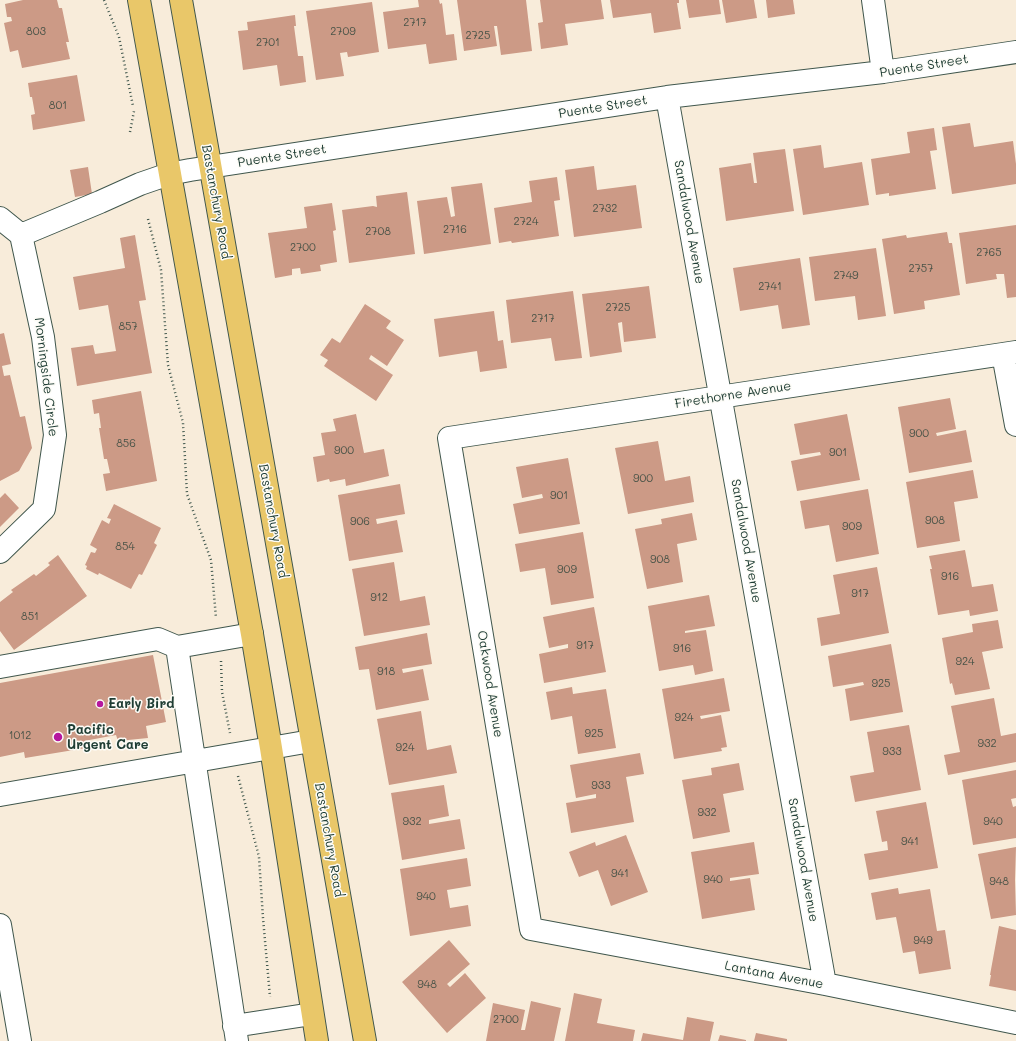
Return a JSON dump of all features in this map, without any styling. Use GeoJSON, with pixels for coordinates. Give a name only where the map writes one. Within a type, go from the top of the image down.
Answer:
{"type":"FeatureCollection","features":[{"type":"Feature","properties":{"kind":"main road","name":"Bastanchury Road"},"geometry":{"type":"LineString","coordinates":[[139,0],[190,171],[312,741],[365,1041]]}},
{"type":"Feature","properties":{"kind":"main road","name":"Bastanchury Road"},"geometry":{"type":"LineString","coordinates":[[181,0],[190,171],[252,634],[316,1041]]}},
{"type":"Feature","properties":{"kind":"street"},"geometry":{"type":"LineString","coordinates":[[873,0],[883,72]]}},
{"type":"Feature","properties":{"kind":"street","name":"Puente Street"},"geometry":{"type":"LineString","coordinates":[[21,235],[140,184],[190,171],[667,97],[883,72],[1016,52]]}},
{"type":"Feature","properties":{"kind":"street","name":"Sandalwood Avenue"},"geometry":{"type":"LineString","coordinates":[[667,97],[825,984]]}},
{"type":"Feature","properties":{"kind":"street"},"geometry":{"type":"LineString","coordinates":[[0,218],[21,235]]}},
{"type":"Feature","properties":{"kind":"street","name":"Morningside Circle"},"geometry":{"type":"LineString","coordinates":[[0,552],[44,509],[55,435],[43,336],[21,235]]}},
{"type":"Feature","properties":{"kind":"street"},"geometry":{"type":"LineString","coordinates":[[1010,353],[1016,425]]}},
{"type":"Feature","properties":{"kind":"street","name":"Firethorne Avenue"},"geometry":{"type":"LineString","coordinates":[[449,438],[1010,353]]}},
{"type":"Feature","properties":{"kind":"street","name":"Oakwood Avenue"},"geometry":{"type":"LineString","coordinates":[[449,438],[531,929]]}},
{"type":"Feature","properties":{"kind":"street"},"geometry":{"type":"LineString","coordinates":[[0,667],[158,639],[177,646],[252,634]]}},
{"type":"Feature","properties":{"kind":"street"},"geometry":{"type":"LineString","coordinates":[[177,646],[236,1033],[312,1014]]}},
{"type":"Feature","properties":{"kind":"street"},"geometry":{"type":"LineString","coordinates":[[0,795],[312,741]]}},
{"type":"Feature","properties":{"kind":"street"},"geometry":{"type":"LineString","coordinates":[[0,925],[20,1041]]}},
{"type":"Feature","properties":{"kind":"street","name":"Lantana Avenue"},"geometry":{"type":"LineString","coordinates":[[531,929],[825,984],[1016,1023]]}},
{"type":"Feature","properties":{"kind":"path"},"geometry":{"type":"LineString","coordinates":[[104,0],[119,37],[134,113],[130,132]]}},
{"type":"Feature","properties":{"kind":"building"},"geometry":{"type":"Polygon","coordinates":[[[23,0],[57,0],[59,8],[62,8],[69,42],[66,42],[70,59],[22,68],[18,50],[10,52],[4,23],[12,21],[11,17],[7,17],[5,4],[23,0]]]}},
{"type":"Feature","properties":{"kind":"building"},"geometry":{"type":"Polygon","coordinates":[[[418,0],[439,0],[440,4],[442,3],[446,35],[454,34],[457,60],[429,64],[426,44],[388,49],[383,12],[419,7],[418,0]]]}},
{"type":"Feature","properties":{"kind":"building"},"geometry":{"type":"Polygon","coordinates":[[[457,0],[526,0],[532,51],[501,55],[497,26],[494,26],[497,46],[464,51],[457,0]]]}},
{"type":"Feature","properties":{"kind":"building"},"geometry":{"type":"Polygon","coordinates":[[[540,0],[601,0],[604,19],[565,24],[568,45],[541,49],[538,23],[543,22],[540,0]]]}},
{"type":"Feature","properties":{"kind":"building"},"geometry":{"type":"Polygon","coordinates":[[[610,0],[679,0],[679,3],[677,3],[681,29],[654,33],[651,13],[613,18],[610,0]]]}},
{"type":"Feature","properties":{"kind":"building"},"geometry":{"type":"Polygon","coordinates":[[[686,0],[719,0],[721,14],[689,18],[686,0]]]}},
{"type":"Feature","properties":{"kind":"building"},"geometry":{"type":"Polygon","coordinates":[[[722,0],[754,0],[757,18],[726,23],[722,0]]]}},
{"type":"Feature","properties":{"kind":"building"},"geometry":{"type":"Polygon","coordinates":[[[766,0],[793,0],[795,14],[768,18],[766,0]]]}},
{"type":"Feature","properties":{"kind":"building"},"geometry":{"type":"Polygon","coordinates":[[[372,2],[379,52],[348,57],[347,52],[340,53],[344,76],[316,80],[306,11],[372,2]]]}},
{"type":"Feature","properties":{"kind":"building"},"geometry":{"type":"Polygon","coordinates":[[[295,15],[296,26],[294,26],[298,56],[303,56],[306,82],[280,86],[277,65],[243,70],[238,31],[248,30],[247,22],[295,15]]]}},
{"type":"Feature","properties":{"kind":"building"},"geometry":{"type":"Polygon","coordinates":[[[77,75],[85,121],[33,130],[31,115],[35,114],[28,83],[77,75]]]}},
{"type":"Feature","properties":{"kind":"building"},"geometry":{"type":"Polygon","coordinates":[[[970,123],[974,147],[1013,141],[1016,164],[1016,184],[952,194],[942,127],[970,123]]]}},
{"type":"Feature","properties":{"kind":"building"},"geometry":{"type":"Polygon","coordinates":[[[934,128],[937,150],[930,151],[936,189],[889,196],[889,193],[876,195],[871,159],[910,153],[907,132],[934,128]]]}},
{"type":"Feature","properties":{"kind":"building"},"geometry":{"type":"Polygon","coordinates":[[[821,145],[824,168],[862,162],[869,205],[803,215],[793,149],[821,145]]]}},
{"type":"Feature","properties":{"kind":"building"},"geometry":{"type":"Polygon","coordinates":[[[785,149],[794,211],[726,221],[719,168],[751,163],[754,183],[757,183],[753,153],[785,149]]]}},
{"type":"Feature","properties":{"kind":"building"},"geometry":{"type":"Polygon","coordinates":[[[594,166],[597,190],[636,185],[642,228],[574,237],[565,170],[594,166]]]}},
{"type":"Feature","properties":{"kind":"building"},"geometry":{"type":"Polygon","coordinates":[[[88,167],[92,194],[75,197],[70,170],[88,167]]]}},
{"type":"Feature","properties":{"kind":"building"},"geometry":{"type":"Polygon","coordinates":[[[557,177],[560,200],[554,201],[559,236],[512,243],[511,241],[499,243],[494,208],[532,202],[529,181],[557,177]]]}},
{"type":"Feature","properties":{"kind":"building"},"geometry":{"type":"Polygon","coordinates":[[[482,183],[491,244],[424,254],[417,201],[447,197],[451,217],[455,216],[451,187],[482,183]]]}},
{"type":"Feature","properties":{"kind":"building"},"geometry":{"type":"Polygon","coordinates":[[[407,192],[415,254],[349,263],[342,210],[373,206],[377,207],[376,196],[407,192]]]}},
{"type":"Feature","properties":{"kind":"building"},"geometry":{"type":"Polygon","coordinates":[[[332,203],[336,230],[333,231],[337,262],[320,265],[321,271],[301,274],[300,268],[292,269],[292,275],[275,278],[268,233],[307,228],[304,207],[332,203]]]}},
{"type":"Feature","properties":{"kind":"building"},"geometry":{"type":"Polygon","coordinates":[[[1016,225],[1016,297],[1007,298],[1004,274],[996,274],[997,279],[966,284],[959,233],[1016,225]]]}},
{"type":"Feature","properties":{"kind":"building"},"geometry":{"type":"Polygon","coordinates":[[[947,232],[949,243],[952,243],[960,295],[924,301],[925,309],[894,314],[882,239],[906,235],[907,238],[947,232]]]}},
{"type":"Feature","properties":{"kind":"building"},"geometry":{"type":"Polygon","coordinates":[[[135,235],[146,300],[139,301],[152,373],[77,386],[71,348],[93,345],[95,354],[116,351],[108,305],[79,310],[73,277],[125,268],[120,238],[135,235]]]}},
{"type":"Feature","properties":{"kind":"building"},"geometry":{"type":"Polygon","coordinates":[[[876,248],[886,316],[858,320],[855,296],[815,301],[809,257],[876,248]]]}},
{"type":"Feature","properties":{"kind":"building"},"geometry":{"type":"Polygon","coordinates":[[[800,258],[810,325],[782,329],[778,305],[740,311],[733,268],[800,258]]]}},
{"type":"Feature","properties":{"kind":"building"},"geometry":{"type":"Polygon","coordinates":[[[649,286],[656,338],[624,342],[622,322],[618,323],[622,352],[590,357],[582,294],[649,286]]]}},
{"type":"Feature","properties":{"kind":"building"},"geometry":{"type":"Polygon","coordinates":[[[573,291],[582,358],[555,361],[551,338],[511,343],[506,300],[573,291]]]}},
{"type":"Feature","properties":{"kind":"building"},"geometry":{"type":"Polygon","coordinates":[[[365,304],[391,321],[386,328],[404,340],[387,366],[371,355],[369,359],[393,375],[376,401],[324,366],[328,360],[320,355],[332,338],[340,343],[365,304]]]}},
{"type":"Feature","properties":{"kind":"building"},"geometry":{"type":"Polygon","coordinates":[[[494,311],[498,341],[503,340],[507,368],[480,372],[477,351],[439,357],[434,319],[494,311]]]}},
{"type":"Feature","properties":{"kind":"building"},"geometry":{"type":"Polygon","coordinates":[[[4,333],[11,364],[2,366],[4,376],[10,375],[20,417],[25,416],[32,448],[19,471],[0,481],[0,334],[4,333]]]}},
{"type":"Feature","properties":{"kind":"building"},"geometry":{"type":"Polygon","coordinates":[[[141,391],[157,481],[106,491],[103,474],[110,473],[107,459],[104,459],[99,428],[101,428],[99,413],[94,414],[92,400],[141,391]]]}},
{"type":"Feature","properties":{"kind":"building"},"geometry":{"type":"Polygon","coordinates":[[[950,398],[956,429],[936,433],[937,436],[966,430],[972,462],[909,473],[898,407],[950,398]]]}},
{"type":"Feature","properties":{"kind":"building"},"geometry":{"type":"Polygon","coordinates":[[[356,414],[364,453],[384,449],[389,476],[346,486],[345,479],[330,482],[329,479],[317,482],[313,457],[325,455],[321,433],[336,431],[333,419],[356,414]]]}},
{"type":"Feature","properties":{"kind":"building"},"geometry":{"type":"Polygon","coordinates":[[[847,414],[860,480],[797,491],[791,461],[821,455],[820,452],[800,455],[794,424],[847,414]]]}},
{"type":"Feature","properties":{"kind":"building"},"geometry":{"type":"Polygon","coordinates":[[[658,441],[665,481],[690,476],[694,502],[628,514],[615,448],[658,441]]]}},
{"type":"Feature","properties":{"kind":"building"},"geometry":{"type":"Polygon","coordinates":[[[568,458],[580,524],[519,534],[513,504],[543,498],[542,494],[522,498],[516,467],[568,458]]]}},
{"type":"Feature","properties":{"kind":"building"},"geometry":{"type":"Polygon","coordinates":[[[973,470],[978,498],[954,502],[960,541],[917,548],[906,482],[973,470]]]}},
{"type":"Feature","properties":{"kind":"building"},"geometry":{"type":"Polygon","coordinates":[[[400,484],[405,514],[376,519],[377,524],[397,520],[403,552],[349,561],[338,495],[400,484]]]}},
{"type":"Feature","properties":{"kind":"building"},"geometry":{"type":"Polygon","coordinates":[[[868,489],[879,554],[836,562],[829,525],[805,529],[800,501],[868,489]]]}},
{"type":"Feature","properties":{"kind":"building"},"geometry":{"type":"Polygon","coordinates":[[[5,493],[19,508],[0,527],[0,498],[5,493]]]}},
{"type":"Feature","properties":{"kind":"building"},"geometry":{"type":"Polygon","coordinates":[[[114,504],[161,528],[154,543],[157,545],[142,575],[139,574],[131,589],[99,573],[98,575],[86,569],[87,566],[85,565],[91,552],[95,553],[97,549],[90,545],[102,520],[109,524],[111,519],[107,518],[114,504]]]}},
{"type":"Feature","properties":{"kind":"building"},"geometry":{"type":"Polygon","coordinates":[[[692,513],[697,540],[677,544],[683,582],[647,589],[635,529],[662,524],[661,519],[692,513]]]}},
{"type":"Feature","properties":{"kind":"building"},"geometry":{"type":"Polygon","coordinates":[[[583,532],[594,598],[551,605],[545,568],[520,572],[515,544],[583,532]]]}},
{"type":"Feature","properties":{"kind":"building"},"geometry":{"type":"Polygon","coordinates":[[[965,550],[972,587],[993,584],[998,611],[970,616],[969,610],[938,615],[929,556],[965,550]]]}},
{"type":"Feature","properties":{"kind":"building"},"geometry":{"type":"Polygon","coordinates":[[[58,555],[87,596],[14,650],[0,631],[0,602],[13,592],[11,590],[34,574],[36,576],[50,565],[48,563],[58,555]]]}},
{"type":"Feature","properties":{"kind":"building"},"geometry":{"type":"Polygon","coordinates":[[[394,562],[400,601],[425,596],[430,625],[364,636],[352,569],[394,562]]]}},
{"type":"Feature","properties":{"kind":"building"},"geometry":{"type":"Polygon","coordinates":[[[877,567],[889,633],[821,646],[817,618],[840,614],[833,575],[877,567]]]}},
{"type":"Feature","properties":{"kind":"building"},"geometry":{"type":"Polygon","coordinates":[[[709,595],[715,626],[685,631],[685,633],[706,630],[713,671],[695,675],[693,665],[659,671],[648,606],[709,595]]]}},
{"type":"Feature","properties":{"kind":"building"},"geometry":{"type":"Polygon","coordinates":[[[594,607],[606,672],[544,683],[539,654],[568,648],[568,644],[549,648],[543,617],[594,607]]]}},
{"type":"Feature","properties":{"kind":"building"},"geometry":{"type":"Polygon","coordinates":[[[998,620],[1003,648],[982,652],[990,689],[955,695],[952,683],[950,684],[942,638],[973,632],[972,624],[998,620]]]}},
{"type":"Feature","properties":{"kind":"building"},"geometry":{"type":"Polygon","coordinates":[[[427,633],[432,664],[402,669],[403,673],[423,669],[429,700],[376,710],[369,669],[359,670],[355,647],[427,633]]]}},
{"type":"Feature","properties":{"kind":"building"},"geometry":{"type":"Polygon","coordinates":[[[891,644],[903,712],[850,721],[845,689],[864,685],[863,682],[833,687],[828,656],[891,644]]]}},
{"type":"Feature","properties":{"kind":"building"},"geometry":{"type":"Polygon","coordinates":[[[153,655],[166,722],[146,726],[148,738],[118,741],[116,735],[84,741],[86,748],[25,758],[24,752],[0,757],[0,683],[153,655]]]}},
{"type":"Feature","properties":{"kind":"building"},"geometry":{"type":"Polygon","coordinates":[[[724,678],[730,711],[700,716],[701,719],[721,715],[727,747],[721,748],[722,751],[674,759],[662,689],[724,678]]]}},
{"type":"Feature","properties":{"kind":"building"},"geometry":{"type":"Polygon","coordinates":[[[572,687],[573,694],[606,689],[616,748],[578,754],[572,716],[551,720],[546,692],[572,687]]]}},
{"type":"Feature","properties":{"kind":"building"},"geometry":{"type":"Polygon","coordinates":[[[994,698],[1001,736],[1016,733],[1016,762],[948,775],[944,755],[960,752],[951,706],[994,698]]]}},
{"type":"Feature","properties":{"kind":"building"},"geometry":{"type":"Polygon","coordinates":[[[421,711],[427,750],[451,745],[457,773],[389,785],[377,719],[421,711]]]}},
{"type":"Feature","properties":{"kind":"building"},"geometry":{"type":"Polygon","coordinates":[[[909,725],[921,790],[855,802],[850,776],[874,772],[867,732],[909,725]]]}},
{"type":"Feature","properties":{"kind":"building"},"geometry":{"type":"Polygon","coordinates":[[[640,753],[644,774],[626,777],[634,822],[571,833],[566,803],[596,798],[596,794],[576,798],[570,765],[640,753]]]}},
{"type":"Feature","properties":{"kind":"building"},"geometry":{"type":"Polygon","coordinates":[[[739,763],[744,790],[723,794],[730,832],[693,839],[682,780],[712,775],[711,768],[739,763]]]}},
{"type":"Feature","properties":{"kind":"building"},"geometry":{"type":"Polygon","coordinates":[[[1016,770],[1016,798],[1011,799],[1013,807],[1016,806],[1016,838],[973,845],[962,780],[1016,770]]]}},
{"type":"Feature","properties":{"kind":"building"},"geometry":{"type":"Polygon","coordinates":[[[444,785],[449,816],[429,820],[429,824],[460,819],[465,849],[402,860],[391,793],[444,785]]]}},
{"type":"Feature","properties":{"kind":"building"},"geometry":{"type":"Polygon","coordinates":[[[926,802],[938,868],[869,880],[864,854],[888,850],[887,841],[882,842],[876,811],[926,802]]]}},
{"type":"Feature","properties":{"kind":"building"},"geometry":{"type":"Polygon","coordinates":[[[626,835],[648,892],[611,906],[598,870],[579,877],[569,852],[595,842],[596,846],[626,835]]]}},
{"type":"Feature","properties":{"kind":"building"},"geometry":{"type":"Polygon","coordinates":[[[754,842],[759,874],[730,878],[730,881],[750,878],[755,910],[702,919],[691,852],[754,842]]]}},
{"type":"Feature","properties":{"kind":"building"},"geometry":{"type":"Polygon","coordinates":[[[1016,847],[1016,915],[991,919],[978,854],[1016,847]]]}},
{"type":"Feature","properties":{"kind":"building"},"geometry":{"type":"Polygon","coordinates":[[[467,858],[471,886],[447,890],[450,908],[468,905],[471,926],[410,936],[400,869],[467,858]]]}},
{"type":"Feature","properties":{"kind":"building"},"geometry":{"type":"Polygon","coordinates":[[[898,888],[899,894],[930,889],[937,931],[945,930],[951,969],[919,974],[915,951],[903,953],[896,917],[876,920],[871,893],[898,888]]]}},
{"type":"Feature","properties":{"kind":"building"},"geometry":{"type":"Polygon","coordinates":[[[999,926],[1016,930],[1016,991],[989,986],[999,926]]]}},
{"type":"Feature","properties":{"kind":"building"},"geometry":{"type":"Polygon","coordinates":[[[449,940],[470,964],[447,984],[450,987],[465,973],[486,998],[447,1033],[402,982],[449,940]]]}},
{"type":"Feature","properties":{"kind":"building"},"geometry":{"type":"Polygon","coordinates":[[[574,993],[602,999],[597,1023],[635,1030],[633,1041],[565,1041],[574,993]]]}},
{"type":"Feature","properties":{"kind":"building"},"geometry":{"type":"Polygon","coordinates":[[[531,1001],[561,1008],[554,1041],[486,1041],[493,1003],[525,1010],[521,1030],[525,1030],[531,1001]]]}},
{"type":"Feature","properties":{"kind":"building"},"geometry":{"type":"Polygon","coordinates":[[[687,1017],[714,1022],[710,1041],[641,1041],[643,1033],[683,1040],[687,1017]]]}},
{"type":"Feature","properties":{"kind":"building"},"geometry":{"type":"Polygon","coordinates":[[[756,1033],[787,1039],[787,1041],[754,1041],[756,1033]]]}},
{"type":"Feature","properties":{"kind":"building"},"geometry":{"type":"Polygon","coordinates":[[[720,1035],[746,1040],[746,1041],[718,1041],[720,1035]]]}},
{"type":"Feature","properties":{"kind":"place","name":"Early Bird"},"geometry":{"type":"Point","coordinates":[100,704]}},
{"type":"Feature","properties":{"kind":"place","name":"Pacific Urgent Care"},"geometry":{"type":"Point","coordinates":[58,737]}}]}
